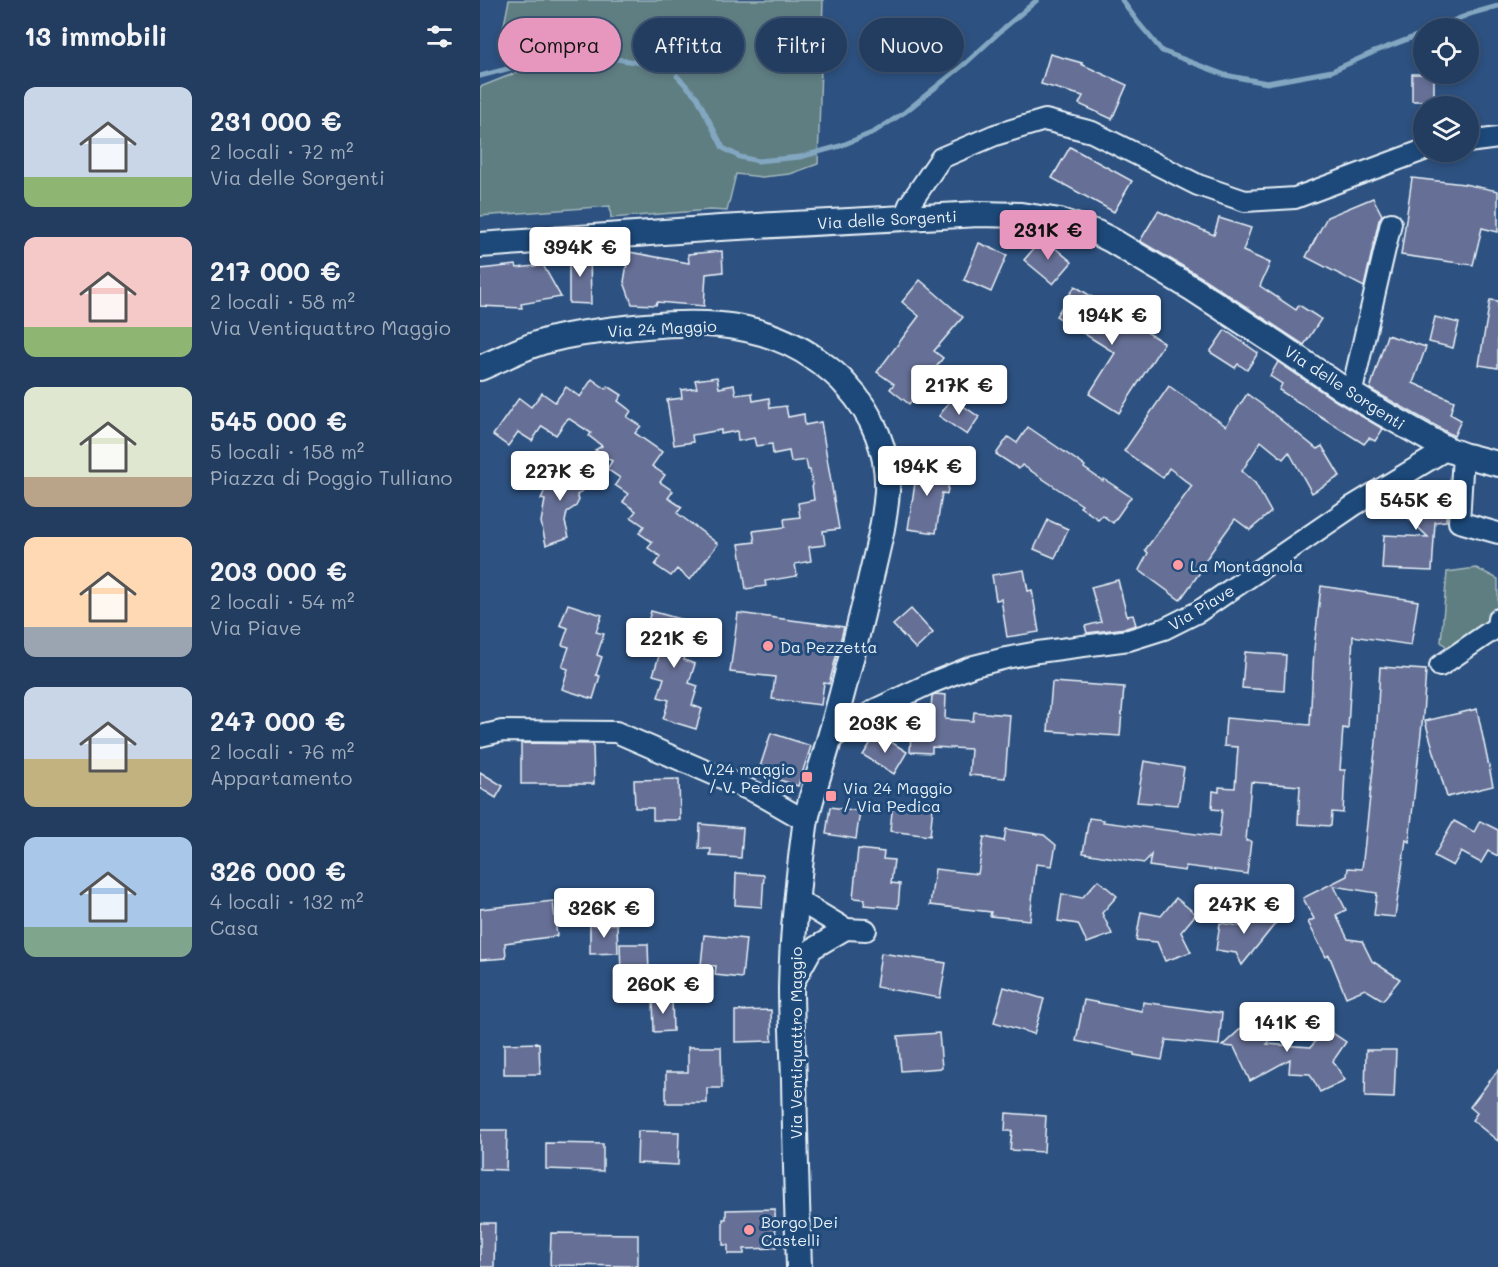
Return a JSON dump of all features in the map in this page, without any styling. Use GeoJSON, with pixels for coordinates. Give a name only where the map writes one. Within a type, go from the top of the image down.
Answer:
{"type":"FeatureCollection","features":[{"type":"Feature","properties":{"kind":"main road","name":"Via delle Sorgenti"},"geometry":{"type":"LineString","coordinates":[[480,245],[904,217],[1021,215],[1060,221],[1097,233],[1125,247],[1176,278],[1351,394],[1455,452],[1498,464]]}},
{"type":"Feature","properties":{"kind":"main road","name":"Via 24 Maggio"},"geometry":{"type":"LineString","coordinates":[[480,368],[537,343],[571,335],[675,325],[738,326],[779,338],[809,354],[826,367],[842,380],[856,397],[878,435]]}},
{"type":"Feature","properties":{"kind":"main road","name":"Via Ventiquattro Maggio"},"geometry":{"type":"LineString","coordinates":[[799,1267],[791,987],[796,899],[806,821],[852,659],[885,512],[887,479],[878,435]]}},
{"type":"Feature","properties":{"kind":"street"},"geometry":{"type":"LineString","coordinates":[[904,217],[941,158],[995,135],[1045,120],[1092,132],[1198,185],[1245,201],[1295,198],[1413,154]]}},
{"type":"Feature","properties":{"kind":"street"},"geometry":{"type":"LineString","coordinates":[[1479,140],[1498,138]]}},
{"type":"Feature","properties":{"kind":"street"},"geometry":{"type":"LineString","coordinates":[[1351,394],[1391,224]]}},
{"type":"Feature","properties":{"kind":"street"},"geometry":{"type":"LineString","coordinates":[[1455,452],[1459,522],[1498,533]]}},
{"type":"Feature","properties":{"kind":"street","name":"Via Piave"},"geometry":{"type":"LineString","coordinates":[[829,740],[876,709],[974,666],[1046,650],[1128,640],[1177,623],[1198,612],[1353,506],[1455,452]]}},
{"type":"Feature","properties":{"kind":"street"},"geometry":{"type":"LineString","coordinates":[[1440,666],[1497,627],[1498,619]]}},
{"type":"Feature","properties":{"kind":"street"},"geometry":{"type":"LineString","coordinates":[[480,736],[502,731],[616,732],[759,794],[806,821]]}},
{"type":"Feature","properties":{"kind":"street"},"geometry":{"type":"LineString","coordinates":[[796,899],[846,929],[866,930]]}},
{"type":"Feature","properties":{"kind":"street"},"geometry":{"type":"LineString","coordinates":[[791,987],[812,949],[846,929]]}},
{"type":"Feature","properties":{"kind":"green space"},"geometry":{"type":"Polygon","coordinates":[[[509,0],[823,0],[822,18],[756,18],[756,72],[821,72],[818,164],[790,174],[762,177],[736,174],[727,211],[710,210],[611,218],[610,206],[480,216],[480,87],[518,72],[621,72],[621,18],[505,18],[509,0]]]}},
{"type":"Feature","properties":{"kind":"green space"},"geometry":{"type":"Polygon","coordinates":[[[1476,568],[1498,579],[1498,619],[1456,655],[1441,642],[1447,572],[1476,568]]]}},
{"type":"Feature","properties":{"kind":"building"},"geometry":{"type":"Polygon","coordinates":[[[1050,54],[1082,63],[1127,85],[1112,119],[1079,104],[1083,96],[1041,84],[1050,54]]]}},
{"type":"Feature","properties":{"kind":"building"},"geometry":{"type":"Polygon","coordinates":[[[1412,74],[1413,84],[1434,84],[1434,96],[1413,96],[1412,101],[1412,74]]]}},
{"type":"Feature","properties":{"kind":"building"},"geometry":{"type":"Polygon","coordinates":[[[1070,147],[1132,181],[1114,212],[1052,178],[1070,147]]]}},
{"type":"Feature","properties":{"kind":"building"},"geometry":{"type":"Polygon","coordinates":[[[1412,178],[1464,184],[1498,191],[1498,232],[1482,228],[1473,265],[1401,255],[1412,178]]]}},
{"type":"Feature","properties":{"kind":"building"},"geometry":{"type":"Polygon","coordinates":[[[1373,198],[1382,215],[1364,287],[1306,257],[1327,217],[1373,198]]]}},
{"type":"Feature","properties":{"kind":"building"},"geometry":{"type":"Polygon","coordinates":[[[1158,211],[1214,235],[1219,218],[1251,228],[1243,251],[1270,263],[1260,286],[1296,310],[1299,305],[1321,319],[1304,345],[1201,277],[1140,241],[1158,211]]]}},
{"type":"Feature","properties":{"kind":"building"},"geometry":{"type":"Polygon","coordinates":[[[1043,238],[1072,262],[1053,284],[1024,260],[1043,238]]]}},
{"type":"Feature","properties":{"kind":"building"},"geometry":{"type":"Polygon","coordinates":[[[979,243],[1007,255],[991,292],[964,280],[979,243]]]}},
{"type":"Feature","properties":{"kind":"building"},"geometry":{"type":"Polygon","coordinates":[[[722,251],[723,272],[706,274],[704,306],[657,302],[656,305],[632,304],[624,282],[629,252],[689,263],[688,254],[722,251]]]}},
{"type":"Feature","properties":{"kind":"building"},"geometry":{"type":"Polygon","coordinates":[[[590,252],[591,304],[569,303],[569,253],[590,252]]]}},
{"type":"Feature","properties":{"kind":"building"},"geometry":{"type":"Polygon","coordinates":[[[516,265],[517,268],[543,265],[561,297],[521,304],[522,308],[480,306],[480,269],[516,265]]]}},
{"type":"Feature","properties":{"kind":"building"},"geometry":{"type":"Polygon","coordinates":[[[920,280],[963,317],[934,351],[943,358],[909,404],[890,389],[894,384],[877,372],[919,316],[902,302],[920,280]]]}},
{"type":"Feature","properties":{"kind":"building"},"geometry":{"type":"Polygon","coordinates":[[[1075,286],[1164,343],[1119,413],[1089,394],[1115,353],[1056,316],[1075,286]]]}},
{"type":"Feature","properties":{"kind":"building"},"geometry":{"type":"Polygon","coordinates":[[[1490,300],[1498,301],[1498,368],[1479,365],[1490,300]]]}},
{"type":"Feature","properties":{"kind":"building"},"geometry":{"type":"Polygon","coordinates":[[[1435,317],[1459,323],[1453,348],[1429,342],[1435,317]]]}},
{"type":"Feature","properties":{"kind":"building"},"geometry":{"type":"Polygon","coordinates":[[[1225,330],[1258,353],[1247,370],[1238,364],[1235,368],[1210,352],[1225,330]]]}},
{"type":"Feature","properties":{"kind":"building"},"geometry":{"type":"Polygon","coordinates":[[[1387,335],[1426,347],[1413,383],[1454,401],[1450,414],[1461,420],[1454,436],[1370,389],[1387,335]]]}},
{"type":"Feature","properties":{"kind":"building"},"geometry":{"type":"Polygon","coordinates":[[[1278,362],[1383,429],[1375,441],[1369,438],[1364,444],[1279,390],[1282,384],[1270,376],[1278,362]]]}},
{"type":"Feature","properties":{"kind":"building"},"geometry":{"type":"Polygon","coordinates":[[[717,377],[719,388],[734,385],[736,395],[752,393],[753,401],[769,398],[770,408],[786,406],[788,417],[804,414],[805,425],[821,422],[839,529],[823,531],[825,545],[809,547],[811,561],[795,564],[797,576],[765,581],[766,586],[746,589],[739,544],[755,542],[753,531],[785,527],[784,519],[800,517],[798,503],[814,500],[810,470],[808,470],[806,460],[791,462],[789,451],[773,454],[772,444],[756,446],[754,438],[738,441],[737,431],[721,434],[721,430],[692,435],[693,442],[674,445],[667,400],[682,398],[681,390],[697,388],[695,380],[717,377]]]}},
{"type":"Feature","properties":{"kind":"building"},"geometry":{"type":"Polygon","coordinates":[[[592,379],[606,389],[608,386],[622,395],[618,401],[631,411],[627,417],[641,426],[635,433],[662,452],[652,466],[665,475],[660,482],[673,491],[668,498],[682,507],[677,513],[718,544],[690,580],[677,569],[671,576],[655,565],[661,557],[648,548],[652,542],[639,533],[644,526],[631,517],[636,511],[623,502],[628,494],[615,485],[620,478],[607,469],[612,461],[595,450],[602,446],[589,436],[591,433],[568,418],[556,435],[542,426],[532,441],[518,432],[508,446],[493,435],[519,398],[531,407],[542,393],[555,402],[566,387],[580,397],[592,379]]]}},
{"type":"Feature","properties":{"kind":"building"},"geometry":{"type":"Polygon","coordinates":[[[1169,386],[1226,426],[1247,394],[1317,449],[1322,446],[1340,476],[1312,493],[1289,452],[1283,459],[1261,441],[1242,471],[1255,483],[1271,512],[1250,530],[1235,519],[1180,600],[1139,570],[1148,553],[1145,550],[1192,486],[1169,468],[1163,478],[1124,451],[1169,386]]]}},
{"type":"Feature","properties":{"kind":"building"},"geometry":{"type":"Polygon","coordinates":[[[952,398],[979,417],[967,435],[939,416],[952,398]]]}},
{"type":"Feature","properties":{"kind":"building"},"geometry":{"type":"Polygon","coordinates":[[[1028,427],[1103,481],[1104,479],[1131,497],[1113,523],[1102,515],[1098,519],[1080,507],[1082,505],[1022,465],[1019,469],[996,454],[1008,437],[1017,443],[1028,427]]]}},
{"type":"Feature","properties":{"kind":"building"},"geometry":{"type":"Polygon","coordinates":[[[576,462],[585,489],[577,495],[579,500],[576,506],[567,512],[565,522],[569,537],[546,545],[541,522],[545,500],[541,499],[547,485],[545,479],[549,470],[558,474],[576,462]]]}},
{"type":"Feature","properties":{"kind":"building"},"geometry":{"type":"Polygon","coordinates":[[[939,462],[942,476],[950,477],[947,494],[942,493],[936,533],[908,529],[915,483],[912,468],[939,462]]]}},
{"type":"Feature","properties":{"kind":"building"},"geometry":{"type":"Polygon","coordinates":[[[1409,488],[1448,490],[1446,521],[1435,522],[1432,571],[1382,569],[1384,535],[1428,537],[1396,504],[1409,488]]]}},
{"type":"Feature","properties":{"kind":"building"},"geometry":{"type":"Polygon","coordinates":[[[1048,520],[1068,529],[1055,558],[1034,549],[1048,520]]]}},
{"type":"Feature","properties":{"kind":"building"},"geometry":{"type":"Polygon","coordinates":[[[1024,570],[1028,591],[1032,590],[1039,632],[1007,637],[1001,599],[996,600],[992,575],[1024,570]]]}},
{"type":"Feature","properties":{"kind":"building"},"geometry":{"type":"Polygon","coordinates":[[[1118,580],[1127,616],[1133,615],[1136,625],[1087,633],[1085,626],[1101,622],[1091,587],[1118,580]]]}},
{"type":"Feature","properties":{"kind":"building"},"geometry":{"type":"Polygon","coordinates":[[[1321,586],[1418,601],[1411,645],[1353,636],[1348,729],[1343,728],[1340,770],[1345,770],[1343,813],[1332,812],[1331,826],[1298,824],[1300,786],[1251,782],[1246,841],[1251,841],[1247,874],[1186,866],[1185,871],[1149,866],[1151,855],[1144,863],[1083,853],[1089,818],[1104,820],[1103,822],[1219,837],[1222,810],[1212,809],[1213,791],[1219,792],[1219,787],[1235,788],[1238,747],[1224,746],[1226,718],[1310,725],[1314,649],[1321,586]]]}},
{"type":"Feature","properties":{"kind":"building"},"geometry":{"type":"Polygon","coordinates":[[[568,604],[602,615],[596,632],[604,634],[597,655],[602,657],[596,675],[600,676],[593,699],[562,689],[568,669],[562,667],[569,647],[562,645],[568,628],[560,625],[568,604]]]}},
{"type":"Feature","properties":{"kind":"building"},"geometry":{"type":"Polygon","coordinates":[[[911,609],[933,633],[916,649],[893,625],[911,609]]]}},
{"type":"Feature","properties":{"kind":"building"},"geometry":{"type":"Polygon","coordinates":[[[651,611],[687,621],[681,639],[690,641],[684,660],[695,664],[689,683],[698,686],[692,705],[702,709],[696,729],[663,719],[669,700],[658,697],[664,678],[653,675],[659,656],[648,653],[653,635],[645,633],[651,611]]]}},
{"type":"Feature","properties":{"kind":"building"},"geometry":{"type":"Polygon","coordinates":[[[738,613],[844,627],[829,684],[824,683],[821,705],[772,699],[775,677],[730,672],[738,613]]]}},
{"type":"Feature","properties":{"kind":"building"},"geometry":{"type":"Polygon","coordinates":[[[1245,652],[1286,655],[1284,691],[1242,688],[1245,652]]]}},
{"type":"Feature","properties":{"kind":"building"},"geometry":{"type":"Polygon","coordinates":[[[1380,667],[1426,670],[1409,842],[1406,840],[1395,917],[1374,915],[1377,893],[1334,886],[1346,910],[1336,915],[1348,939],[1362,941],[1372,961],[1400,979],[1383,1000],[1365,989],[1346,997],[1329,955],[1326,957],[1308,922],[1314,919],[1303,898],[1347,876],[1348,868],[1362,869],[1376,742],[1380,667]]]}},
{"type":"Feature","properties":{"kind":"building"},"geometry":{"type":"Polygon","coordinates":[[[1052,682],[1124,687],[1120,736],[1048,731],[1052,682]]]}},
{"type":"Feature","properties":{"kind":"building"},"geometry":{"type":"Polygon","coordinates":[[[946,695],[945,719],[973,721],[974,712],[1010,715],[1005,778],[969,775],[971,749],[932,747],[932,753],[910,752],[912,709],[931,710],[932,696],[946,695]]]}},
{"type":"Feature","properties":{"kind":"building"},"geometry":{"type":"Polygon","coordinates":[[[1477,709],[1493,786],[1447,797],[1425,721],[1477,709]]]}},
{"type":"Feature","properties":{"kind":"building"},"geometry":{"type":"Polygon","coordinates":[[[771,733],[811,746],[798,786],[758,773],[771,733]]]}},
{"type":"Feature","properties":{"kind":"building"},"geometry":{"type":"Polygon","coordinates":[[[877,733],[907,752],[894,774],[863,755],[877,733]]]}},
{"type":"Feature","properties":{"kind":"building"},"geometry":{"type":"Polygon","coordinates":[[[521,743],[593,744],[594,784],[521,784],[521,743]]]}},
{"type":"Feature","properties":{"kind":"building"},"geometry":{"type":"Polygon","coordinates":[[[1144,761],[1184,768],[1178,805],[1137,802],[1144,761]]]}},
{"type":"Feature","properties":{"kind":"building"},"geometry":{"type":"Polygon","coordinates":[[[480,772],[503,786],[496,798],[480,788],[480,772]]]}},
{"type":"Feature","properties":{"kind":"building"},"geometry":{"type":"Polygon","coordinates":[[[679,779],[680,820],[653,820],[653,808],[635,808],[634,780],[679,779]]]}},
{"type":"Feature","properties":{"kind":"building"},"geometry":{"type":"Polygon","coordinates":[[[893,802],[933,806],[930,836],[890,831],[893,802]]]}},
{"type":"Feature","properties":{"kind":"building"},"geometry":{"type":"Polygon","coordinates":[[[830,807],[860,811],[856,839],[826,834],[830,807]]]}},
{"type":"Feature","properties":{"kind":"building"},"geometry":{"type":"Polygon","coordinates":[[[1454,821],[1474,832],[1480,821],[1498,830],[1498,856],[1488,851],[1481,863],[1461,852],[1453,866],[1434,856],[1454,821]]]}},
{"type":"Feature","properties":{"kind":"building"},"geometry":{"type":"Polygon","coordinates":[[[700,824],[743,828],[741,858],[710,856],[711,849],[699,849],[700,824]]]}},
{"type":"Feature","properties":{"kind":"building"},"geometry":{"type":"Polygon","coordinates":[[[1006,829],[1044,835],[1056,845],[1052,866],[1036,864],[1030,920],[990,916],[991,912],[930,905],[935,869],[978,874],[984,837],[1004,841],[1006,829]]]}},
{"type":"Feature","properties":{"kind":"building"},"geometry":{"type":"Polygon","coordinates":[[[858,849],[884,852],[883,859],[894,860],[891,883],[900,884],[898,908],[864,905],[865,899],[853,898],[858,849]]]}},
{"type":"Feature","properties":{"kind":"building"},"geometry":{"type":"Polygon","coordinates":[[[736,873],[764,875],[762,907],[735,905],[736,873]]]}},
{"type":"Feature","properties":{"kind":"building"},"geometry":{"type":"Polygon","coordinates":[[[1098,880],[1117,896],[1102,913],[1112,934],[1087,943],[1078,924],[1058,921],[1062,894],[1082,898],[1098,880]]]}},
{"type":"Feature","properties":{"kind":"building"},"geometry":{"type":"Polygon","coordinates":[[[1176,898],[1196,914],[1181,932],[1191,952],[1165,961],[1157,942],[1136,940],[1141,912],[1161,916],[1176,898]]]}},
{"type":"Feature","properties":{"kind":"building"},"geometry":{"type":"Polygon","coordinates":[[[553,901],[557,936],[505,943],[506,958],[480,960],[480,909],[553,901]]]}},
{"type":"Feature","properties":{"kind":"building"},"geometry":{"type":"Polygon","coordinates":[[[1256,908],[1275,924],[1242,965],[1236,953],[1216,950],[1220,923],[1240,926],[1256,908]]]}},
{"type":"Feature","properties":{"kind":"building"},"geometry":{"type":"Polygon","coordinates":[[[617,924],[618,953],[590,954],[590,925],[617,924]]]}},
{"type":"Feature","properties":{"kind":"building"},"geometry":{"type":"Polygon","coordinates":[[[704,935],[746,939],[742,978],[715,975],[716,966],[701,965],[704,935]]]}},
{"type":"Feature","properties":{"kind":"building"},"geometry":{"type":"Polygon","coordinates":[[[620,944],[648,944],[649,973],[621,974],[620,944]]]}},
{"type":"Feature","properties":{"kind":"building"},"geometry":{"type":"Polygon","coordinates":[[[881,953],[946,963],[940,998],[876,987],[881,953]]]}},
{"type":"Feature","properties":{"kind":"building"},"geometry":{"type":"Polygon","coordinates":[[[1004,987],[1044,999],[1034,1034],[994,1022],[1004,987]]]}},
{"type":"Feature","properties":{"kind":"building"},"geometry":{"type":"Polygon","coordinates":[[[672,998],[673,1031],[654,1032],[653,999],[672,998]]]}},
{"type":"Feature","properties":{"kind":"building"},"geometry":{"type":"Polygon","coordinates":[[[1084,1000],[1142,1011],[1143,1002],[1222,1013],[1219,1045],[1166,1040],[1162,1060],[1076,1041],[1084,1000]]]}},
{"type":"Feature","properties":{"kind":"building"},"geometry":{"type":"Polygon","coordinates":[[[771,1010],[772,1041],[735,1042],[735,1011],[771,1010]]]}},
{"type":"Feature","properties":{"kind":"building"},"geometry":{"type":"Polygon","coordinates":[[[1260,1011],[1281,1029],[1267,1044],[1311,1047],[1325,1028],[1346,1042],[1333,1061],[1345,1080],[1320,1092],[1310,1074],[1289,1073],[1290,1059],[1250,1081],[1234,1047],[1222,1046],[1260,1011]]]}},
{"type":"Feature","properties":{"kind":"building"},"geometry":{"type":"Polygon","coordinates":[[[939,1033],[942,1068],[901,1071],[898,1036],[939,1033]]]}},
{"type":"Feature","properties":{"kind":"building"},"geometry":{"type":"Polygon","coordinates":[[[539,1043],[540,1074],[504,1074],[504,1044],[539,1043]]]}},
{"type":"Feature","properties":{"kind":"building"},"geometry":{"type":"Polygon","coordinates":[[[688,1047],[721,1047],[722,1088],[707,1088],[707,1103],[666,1103],[666,1072],[688,1072],[688,1047]]]}},
{"type":"Feature","properties":{"kind":"building"},"geometry":{"type":"Polygon","coordinates":[[[1366,1050],[1396,1050],[1394,1098],[1365,1097],[1366,1050]]]}},
{"type":"Feature","properties":{"kind":"building"},"geometry":{"type":"Polygon","coordinates":[[[1498,1070],[1498,1141],[1472,1120],[1477,1113],[1470,1107],[1498,1070]]]}},
{"type":"Feature","properties":{"kind":"building"},"geometry":{"type":"Polygon","coordinates":[[[1006,1113],[1046,1116],[1044,1152],[1010,1150],[1012,1131],[1005,1131],[1006,1113]]]}},
{"type":"Feature","properties":{"kind":"building"},"geometry":{"type":"Polygon","coordinates":[[[480,1130],[507,1130],[506,1170],[480,1169],[480,1130]]]}},
{"type":"Feature","properties":{"kind":"building"},"geometry":{"type":"Polygon","coordinates":[[[638,1131],[679,1132],[678,1165],[637,1163],[638,1131]]]}},
{"type":"Feature","properties":{"kind":"building"},"geometry":{"type":"Polygon","coordinates":[[[546,1143],[603,1144],[603,1171],[546,1169],[546,1143]]]}},
{"type":"Feature","properties":{"kind":"building"},"geometry":{"type":"Polygon","coordinates":[[[775,1209],[776,1248],[744,1249],[744,1254],[728,1254],[728,1245],[723,1245],[723,1219],[726,1219],[726,1210],[775,1209]]]}},
{"type":"Feature","properties":{"kind":"building"},"geometry":{"type":"Polygon","coordinates":[[[480,1223],[495,1223],[494,1267],[480,1267],[480,1223]]]}},
{"type":"Feature","properties":{"kind":"building"},"geometry":{"type":"Polygon","coordinates":[[[551,1233],[638,1234],[638,1266],[550,1265],[551,1233]]]}},
{"type":"Feature","properties":{"kind":"waterway"},"geometry":{"type":"LineString","coordinates":[[677,76],[697,97],[723,148],[740,157],[758,161],[800,157],[840,146],[874,132],[905,112],[967,62],[1037,0]]}},
{"type":"Feature","properties":{"kind":"waterway"},"geometry":{"type":"LineString","coordinates":[[1122,0],[1162,51],[1225,75],[1267,83],[1332,71],[1413,37]]}},
{"type":"Feature","properties":{"kind":"waterway"},"geometry":{"type":"LineString","coordinates":[[1460,18],[1498,6]]}},
{"type":"Feature","properties":{"kind":"waterway"},"geometry":{"type":"LineString","coordinates":[[480,76],[526,64],[604,57],[633,62]]}},
{"type":"Feature","properties":{"kind":"place","name":"La Montagnola"},"geometry":{"type":"Point","coordinates":[1178,565]}},
{"type":"Feature","properties":{"kind":"place","name":"Da Pezzetta"},"geometry":{"type":"Point","coordinates":[768,646]}},
{"type":"Feature","properties":{"kind":"place","name":"V.24 maggio / V. Pedica"},"geometry":{"type":"Point","coordinates":[807,777]}},
{"type":"Feature","properties":{"kind":"place","name":"Via 24 Maggio / Via Pedica"},"geometry":{"type":"Point","coordinates":[831,796]}},
{"type":"Feature","properties":{"kind":"place","name":"Borgo Dei Castelli"},"geometry":{"type":"Point","coordinates":[749,1230]}}]}
